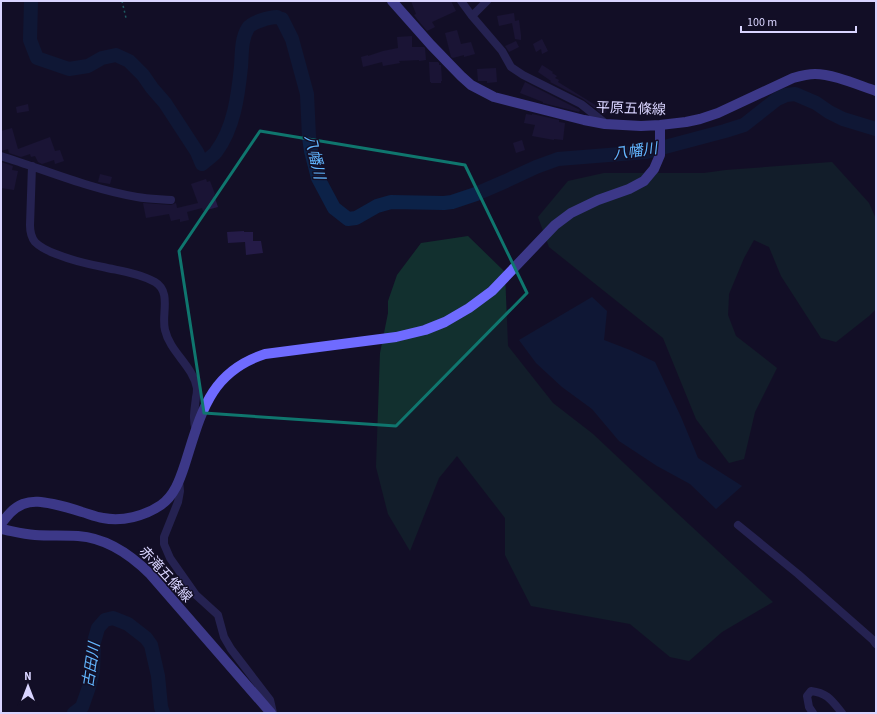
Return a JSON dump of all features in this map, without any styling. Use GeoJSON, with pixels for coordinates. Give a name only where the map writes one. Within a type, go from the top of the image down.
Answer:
{"type":"FeatureCollection","features":[{"type":"Feature","properties":{"kind":"main road","name":"平原五條線"},"geometry":{"type":"LineString","coordinates":[[392,1],[430,45],[471,85],[494,97],[506,101],[605,124],[635,126],[660,125],[700,119],[718,113],[793,78],[815,74],[827,76],[876,91]]}},
{"type":"Feature","properties":{"kind":"main road"},"geometry":{"type":"LineString","coordinates":[[1,524],[17,507],[28,502],[42,502],[70,508],[103,518],[118,519],[134,517],[151,511],[162,504],[172,494],[179,481],[208,400],[217,385],[229,373],[255,357],[265,354],[396,337],[425,330],[445,322],[469,308],[492,291],[555,226],[571,213],[598,200],[629,189],[644,181],[654,169],[660,155],[660,125]]}},
{"type":"Feature","properties":{"kind":"main road","name":"赤滝五條線"},"geometry":{"type":"LineString","coordinates":[[1,529],[34,535],[88,537],[108,543],[126,553],[150,574],[272,713]]}},
{"type":"Feature","properties":{"kind":"street"},"geometry":{"type":"LineString","coordinates":[[461,1],[502,51],[511,67],[523,75],[581,104],[605,124]]}},
{"type":"Feature","properties":{"kind":"street"},"geometry":{"type":"LineString","coordinates":[[472,16],[488,1]]}},
{"type":"Feature","properties":{"kind":"street"},"geometry":{"type":"LineString","coordinates":[[1,156],[71,180],[139,198],[171,200]]}},
{"type":"Feature","properties":{"kind":"street"},"geometry":{"type":"LineString","coordinates":[[32,166],[30,234],[36,242],[45,249],[70,259],[134,273],[155,282],[161,288],[165,300],[164,328],[168,339],[191,373],[197,389],[193,422],[196,430]]}},
{"type":"Feature","properties":{"kind":"street"},"geometry":{"type":"LineString","coordinates":[[179,481],[180,492],[178,502],[164,537],[164,544],[170,558],[196,595],[218,615],[224,637],[231,650],[270,700],[272,713]]}},
{"type":"Feature","properties":{"kind":"street"},"geometry":{"type":"LineString","coordinates":[[738,525],[798,574],[876,644]]}},
{"type":"Feature","properties":{"kind":"street"},"geometry":{"type":"LineString","coordinates":[[813,713],[809,707],[807,696],[811,691],[820,692],[828,696],[842,713]]}},
{"type":"Feature","properties":{"kind":"path"},"geometry":{"type":"LineString","coordinates":[[122,1],[126,18]]}},
{"type":"Feature","properties":{"kind":"highlighted area"},"geometry":{"type":"Polygon","coordinates":[[[260,131],[465,165],[527,293],[396,426],[204,413],[179,251],[260,131]]]}},
{"type":"Feature","properties":{"kind":"green space"},"geometry":{"type":"Polygon","coordinates":[[[832,162],[869,203],[876,219],[876,309],[836,342],[821,338],[781,276],[769,247],[754,240],[744,258],[729,294],[728,315],[736,336],[777,368],[755,412],[744,459],[729,463],[696,419],[663,338],[549,247],[538,217],[568,181],[604,173],[704,173],[832,162]]]}},
{"type":"Feature","properties":{"kind":"green space"},"geometry":{"type":"Polygon","coordinates":[[[468,236],[505,272],[508,346],[553,403],[593,434],[773,602],[722,632],[689,661],[670,657],[630,624],[531,606],[505,555],[505,518],[457,456],[439,478],[410,551],[388,514],[376,467],[380,353],[388,313],[388,301],[397,275],[421,243],[468,236]]]}},
{"type":"Feature","properties":{"kind":"water"},"geometry":{"type":"Polygon","coordinates":[[[592,297],[607,311],[604,340],[655,362],[681,417],[698,458],[742,486],[716,509],[690,484],[657,466],[619,441],[592,409],[562,387],[536,363],[519,340],[592,297]]]}},
{"type":"Feature","properties":{"kind":"building"},"geometry":{"type":"Polygon","coordinates":[[[411,1],[451,1],[456,11],[432,22],[435,27],[427,31],[414,15],[416,14],[411,1]]]}},
{"type":"Feature","properties":{"kind":"building"},"geometry":{"type":"Polygon","coordinates":[[[514,13],[515,21],[519,20],[521,40],[515,39],[512,23],[499,26],[497,16],[514,13]]]}},
{"type":"Feature","properties":{"kind":"building"},"geometry":{"type":"Polygon","coordinates":[[[457,30],[461,44],[471,42],[475,54],[464,57],[464,55],[453,58],[451,57],[445,33],[457,30]]]}},
{"type":"Feature","properties":{"kind":"building"},"geometry":{"type":"Polygon","coordinates":[[[412,36],[412,47],[424,47],[426,60],[399,61],[400,63],[383,66],[382,62],[363,67],[361,57],[398,48],[397,37],[412,36]]]}},
{"type":"Feature","properties":{"kind":"building"},"geometry":{"type":"Polygon","coordinates":[[[542,39],[548,51],[542,54],[541,49],[536,52],[533,44],[542,39]]]}},
{"type":"Feature","properties":{"kind":"building"},"geometry":{"type":"Polygon","coordinates":[[[516,41],[519,47],[509,52],[505,46],[516,41]]]}},
{"type":"Feature","properties":{"kind":"building"},"geometry":{"type":"Polygon","coordinates":[[[429,62],[438,62],[439,65],[441,65],[441,83],[430,82],[429,62]]]}},
{"type":"Feature","properties":{"kind":"building"},"geometry":{"type":"Polygon","coordinates":[[[542,65],[557,76],[555,78],[559,80],[558,82],[597,106],[596,109],[583,99],[550,82],[551,81],[538,72],[542,65]]]}},
{"type":"Feature","properties":{"kind":"building"},"geometry":{"type":"Polygon","coordinates":[[[496,68],[497,82],[487,83],[487,81],[478,81],[477,69],[496,68]]]}},
{"type":"Feature","properties":{"kind":"building"},"geometry":{"type":"Polygon","coordinates":[[[525,82],[580,110],[579,112],[543,103],[520,93],[525,82]]]}},
{"type":"Feature","properties":{"kind":"building"},"geometry":{"type":"Polygon","coordinates":[[[28,104],[29,111],[17,113],[16,107],[28,104]]]}},
{"type":"Feature","properties":{"kind":"building"},"geometry":{"type":"Polygon","coordinates":[[[599,106],[607,111],[604,115],[597,110],[599,106]]]}},
{"type":"Feature","properties":{"kind":"building"},"geometry":{"type":"Polygon","coordinates":[[[526,114],[559,120],[559,122],[565,123],[563,140],[532,136],[535,125],[524,123],[526,114]]]}},
{"type":"Feature","properties":{"kind":"building"},"geometry":{"type":"Polygon","coordinates":[[[12,128],[18,149],[50,137],[55,151],[60,150],[64,161],[55,164],[54,160],[42,164],[38,162],[35,156],[31,157],[30,154],[21,157],[9,153],[8,149],[1,151],[1,131],[12,128]]]}},
{"type":"Feature","properties":{"kind":"building"},"geometry":{"type":"Polygon","coordinates":[[[522,140],[525,150],[516,153],[513,143],[522,140]]]}},
{"type":"Feature","properties":{"kind":"building"},"geometry":{"type":"Polygon","coordinates":[[[1,162],[13,166],[12,170],[18,171],[14,190],[1,188],[1,162]]]}},
{"type":"Feature","properties":{"kind":"building"},"geometry":{"type":"Polygon","coordinates":[[[100,174],[112,177],[110,184],[98,182],[100,174]]]}},
{"type":"Feature","properties":{"kind":"building"},"geometry":{"type":"Polygon","coordinates":[[[206,179],[207,182],[210,181],[218,207],[203,211],[202,208],[187,212],[189,220],[180,222],[180,219],[171,221],[169,214],[146,218],[143,203],[171,205],[176,203],[177,208],[198,203],[191,184],[206,179]]]}},
{"type":"Feature","properties":{"kind":"building"},"geometry":{"type":"Polygon","coordinates":[[[227,232],[253,232],[253,241],[261,241],[263,253],[246,255],[245,242],[228,243],[227,232]]]}},
{"type":"Feature","properties":{"kind":"waterway","name":"八幡川"},"geometry":{"type":"LineString","coordinates":[[31,1],[30,40],[37,58],[69,69],[88,66],[102,58],[116,55],[129,61],[143,75],[165,103],[197,152],[202,164],[216,152],[222,143],[231,122],[238,89],[243,42],[248,28],[253,24],[266,19],[277,17],[282,19],[292,39],[307,94],[309,137],[318,178],[334,208],[348,219],[356,218],[377,206],[391,202],[452,202],[476,194],[536,167],[558,159],[646,152],[725,131],[744,125],[777,99],[786,95],[795,94],[816,103],[843,119],[876,129]]}},
{"type":"Feature","properties":{"kind":"waterway","name":"古田川"},"geometry":{"type":"LineString","coordinates":[[74,713],[82,707],[89,687],[93,671],[94,642],[98,628],[105,620],[113,618],[128,624],[146,638],[151,645],[158,676],[163,713]]}}]}
